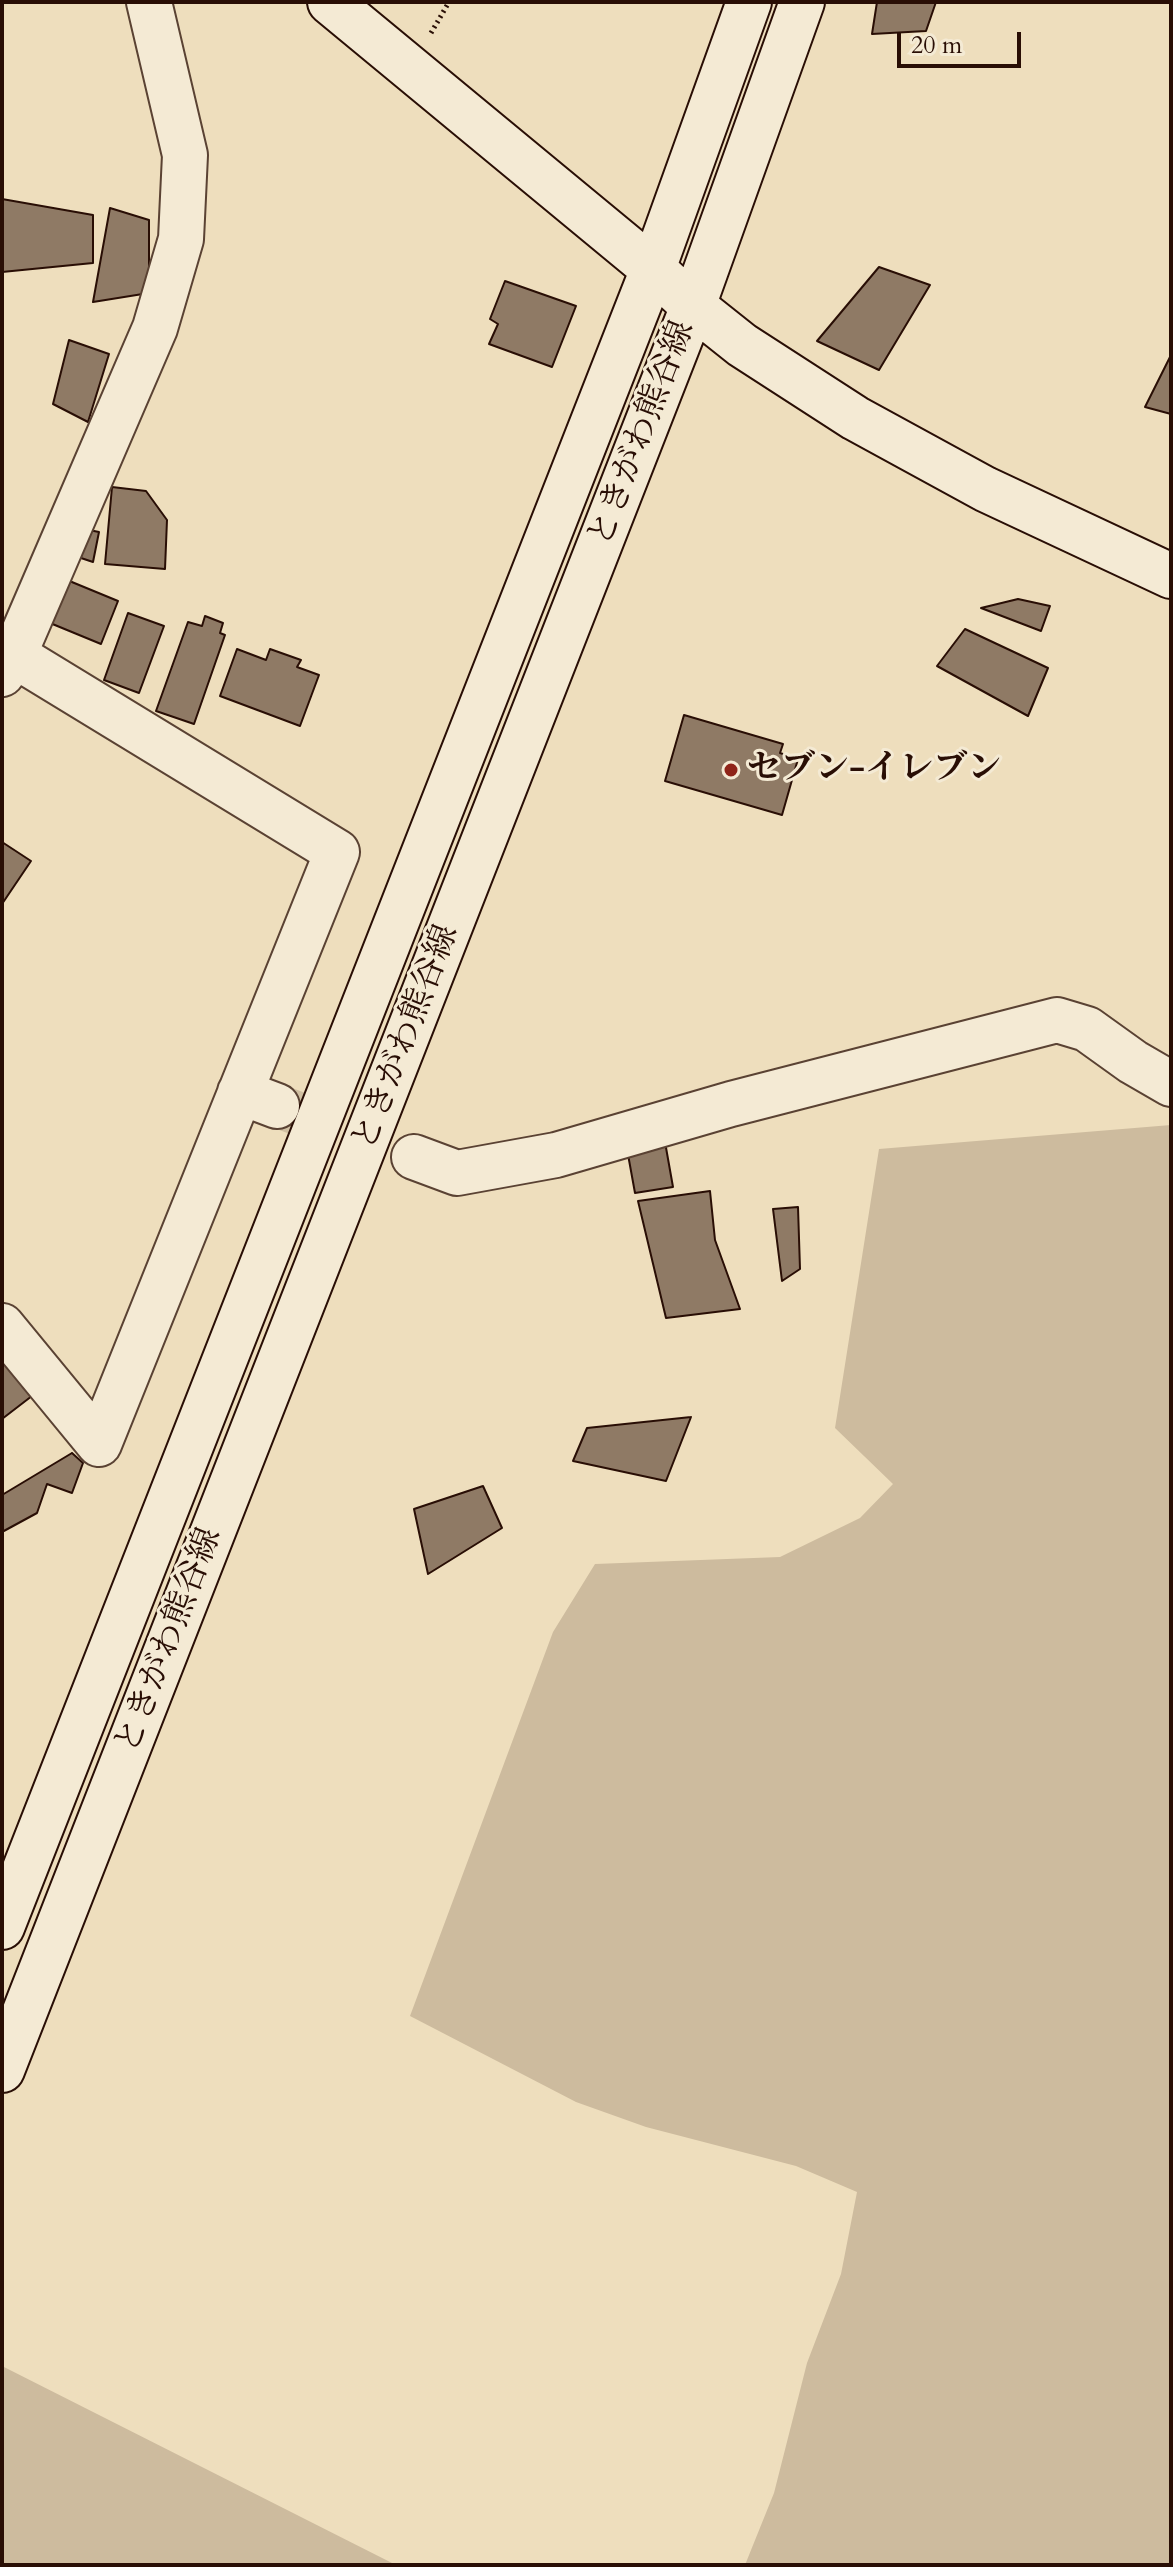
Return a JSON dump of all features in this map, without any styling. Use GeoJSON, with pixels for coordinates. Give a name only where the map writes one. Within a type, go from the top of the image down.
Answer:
{"type":"FeatureCollection","features":[{"type":"Feature","properties":{"kind":"main road"},"geometry":{"type":"LineString","coordinates":[[2,1326],[99,1444],[259,1099],[337,852],[8,664],[155,328],[181,239],[185,155],[149,2]]}},
{"type":"Feature","properties":{"kind":"main road"},"geometry":{"type":"LineString","coordinates":[[330,2],[742,345],[855,418],[985,489],[1171,576]]}},
{"type":"Feature","properties":{"kind":"main road","name":"ときがわ熊谷線"},"geometry":{"type":"LineString","coordinates":[[2,1927],[18,1856],[653,269],[749,2]]}},
{"type":"Feature","properties":{"kind":"main road","name":"ときがわ熊谷線"},"geometry":{"type":"LineString","coordinates":[[4,2050],[693,306],[802,2]]}},
{"type":"Feature","properties":{"kind":"main road"},"geometry":{"type":"LineString","coordinates":[[414,1157],[457,1173],[556,1155],[745,1100],[1057,1020],[1087,1029],[1133,1062],[1171,1084]]}},
{"type":"Feature","properties":{"kind":"shaded area"},"geometry":{"type":"Polygon","coordinates":[[[1171,1125],[1171,2565],[745,2565],[774,2493],[807,2363],[841,2274],[857,2192],[796,2166],[646,2127],[576,2102],[410,2016],[553,1632],[595,1564],[780,1557],[860,1518],[893,1484],[835,1428],[879,1149],[1171,1125]]]}},
{"type":"Feature","properties":{"kind":"shaded area"},"geometry":{"type":"Polygon","coordinates":[[[2,2366],[396,2565],[2,2565],[2,2366]]]}},
{"type":"Feature","properties":{"kind":"building"},"geometry":{"type":"Polygon","coordinates":[[[877,2],[936,2],[926,31],[872,34],[877,2]]]}},
{"type":"Feature","properties":{"kind":"building"},"geometry":{"type":"Polygon","coordinates":[[[2,199],[93,215],[93,263],[2,272],[2,199]]]}},
{"type":"Feature","properties":{"kind":"building"},"geometry":{"type":"Polygon","coordinates":[[[110,208],[149,220],[149,293],[93,302],[110,208]]]}},
{"type":"Feature","properties":{"kind":"building"},"geometry":{"type":"Polygon","coordinates":[[[879,267],[930,285],[879,370],[817,341],[879,267]]]}},
{"type":"Feature","properties":{"kind":"building"},"geometry":{"type":"Polygon","coordinates":[[[505,281],[576,306],[552,367],[489,344],[498,324],[490,319],[505,281]]]}},
{"type":"Feature","properties":{"kind":"building"},"geometry":{"type":"Polygon","coordinates":[[[69,340],[109,354],[88,422],[53,404],[69,340]]]}},
{"type":"Feature","properties":{"kind":"building"},"geometry":{"type":"Polygon","coordinates":[[[1171,355],[1171,414],[1145,407],[1171,355]]]}},
{"type":"Feature","properties":{"kind":"building"},"geometry":{"type":"Polygon","coordinates":[[[112,487],[146,491],[167,520],[165,569],[105,564],[112,487]]]}},
{"type":"Feature","properties":{"kind":"building"},"geometry":{"type":"Polygon","coordinates":[[[84,529],[99,532],[93,562],[81,558],[84,529]]]}},
{"type":"Feature","properties":{"kind":"building"},"geometry":{"type":"Polygon","coordinates":[[[67,580],[118,601],[101,644],[50,623],[67,580]]]}},
{"type":"Feature","properties":{"kind":"building"},"geometry":{"type":"Polygon","coordinates":[[[1018,599],[1050,606],[1041,631],[981,608],[1018,599]]]}},
{"type":"Feature","properties":{"kind":"building"},"geometry":{"type":"Polygon","coordinates":[[[128,613],[164,626],[139,693],[104,680],[128,613]]]}},
{"type":"Feature","properties":{"kind":"building"},"geometry":{"type":"Polygon","coordinates":[[[205,616],[223,623],[220,633],[225,635],[194,724],[156,711],[188,622],[202,626],[205,616]]]}},
{"type":"Feature","properties":{"kind":"building"},"geometry":{"type":"Polygon","coordinates":[[[965,629],[1048,668],[1028,716],[937,666],[965,629]]]}},
{"type":"Feature","properties":{"kind":"building"},"geometry":{"type":"Polygon","coordinates":[[[237,649],[266,660],[270,649],[301,660],[297,667],[319,675],[300,726],[220,696],[237,649]]]}},
{"type":"Feature","properties":{"kind":"building","name":"セブン-イレブン"},"geometry":{"type":"Polygon","coordinates":[[[684,715],[783,744],[780,753],[798,759],[782,815],[665,781],[684,715]]]}},
{"type":"Feature","properties":{"kind":"building"},"geometry":{"type":"Polygon","coordinates":[[[2,842],[31,861],[2,904],[2,842]]]}},
{"type":"Feature","properties":{"kind":"building"},"geometry":{"type":"Polygon","coordinates":[[[665,1142],[673,1187],[635,1193],[627,1149],[665,1142]]]}},
{"type":"Feature","properties":{"kind":"building"},"geometry":{"type":"Polygon","coordinates":[[[710,1191],[715,1240],[740,1309],[666,1318],[638,1201],[710,1191]]]}},
{"type":"Feature","properties":{"kind":"building"},"geometry":{"type":"Polygon","coordinates":[[[798,1207],[800,1269],[782,1281],[773,1209],[798,1207]]]}},
{"type":"Feature","properties":{"kind":"building"},"geometry":{"type":"Polygon","coordinates":[[[2,1358],[41,1389],[2,1419],[2,1358]]]}},
{"type":"Feature","properties":{"kind":"building"},"geometry":{"type":"Polygon","coordinates":[[[691,1417],[666,1481],[573,1461],[587,1428],[691,1417]]]}},
{"type":"Feature","properties":{"kind":"building"},"geometry":{"type":"Polygon","coordinates":[[[72,1453],[83,1463],[72,1493],[47,1484],[37,1513],[2,1532],[2,1495],[72,1453]]]}},
{"type":"Feature","properties":{"kind":"building"},"geometry":{"type":"Polygon","coordinates":[[[483,1486],[502,1528],[428,1574],[414,1509],[483,1486]]]}},
{"type":"Feature","properties":{"kind":"tunnel"},"geometry":{"type":"LineString","coordinates":[[283,1108],[414,1157]]}},
{"type":"Feature","properties":{"kind":"place","name":"セブン-イレブン"},"geometry":{"type":"Point","coordinates":[731,770]}}]}
